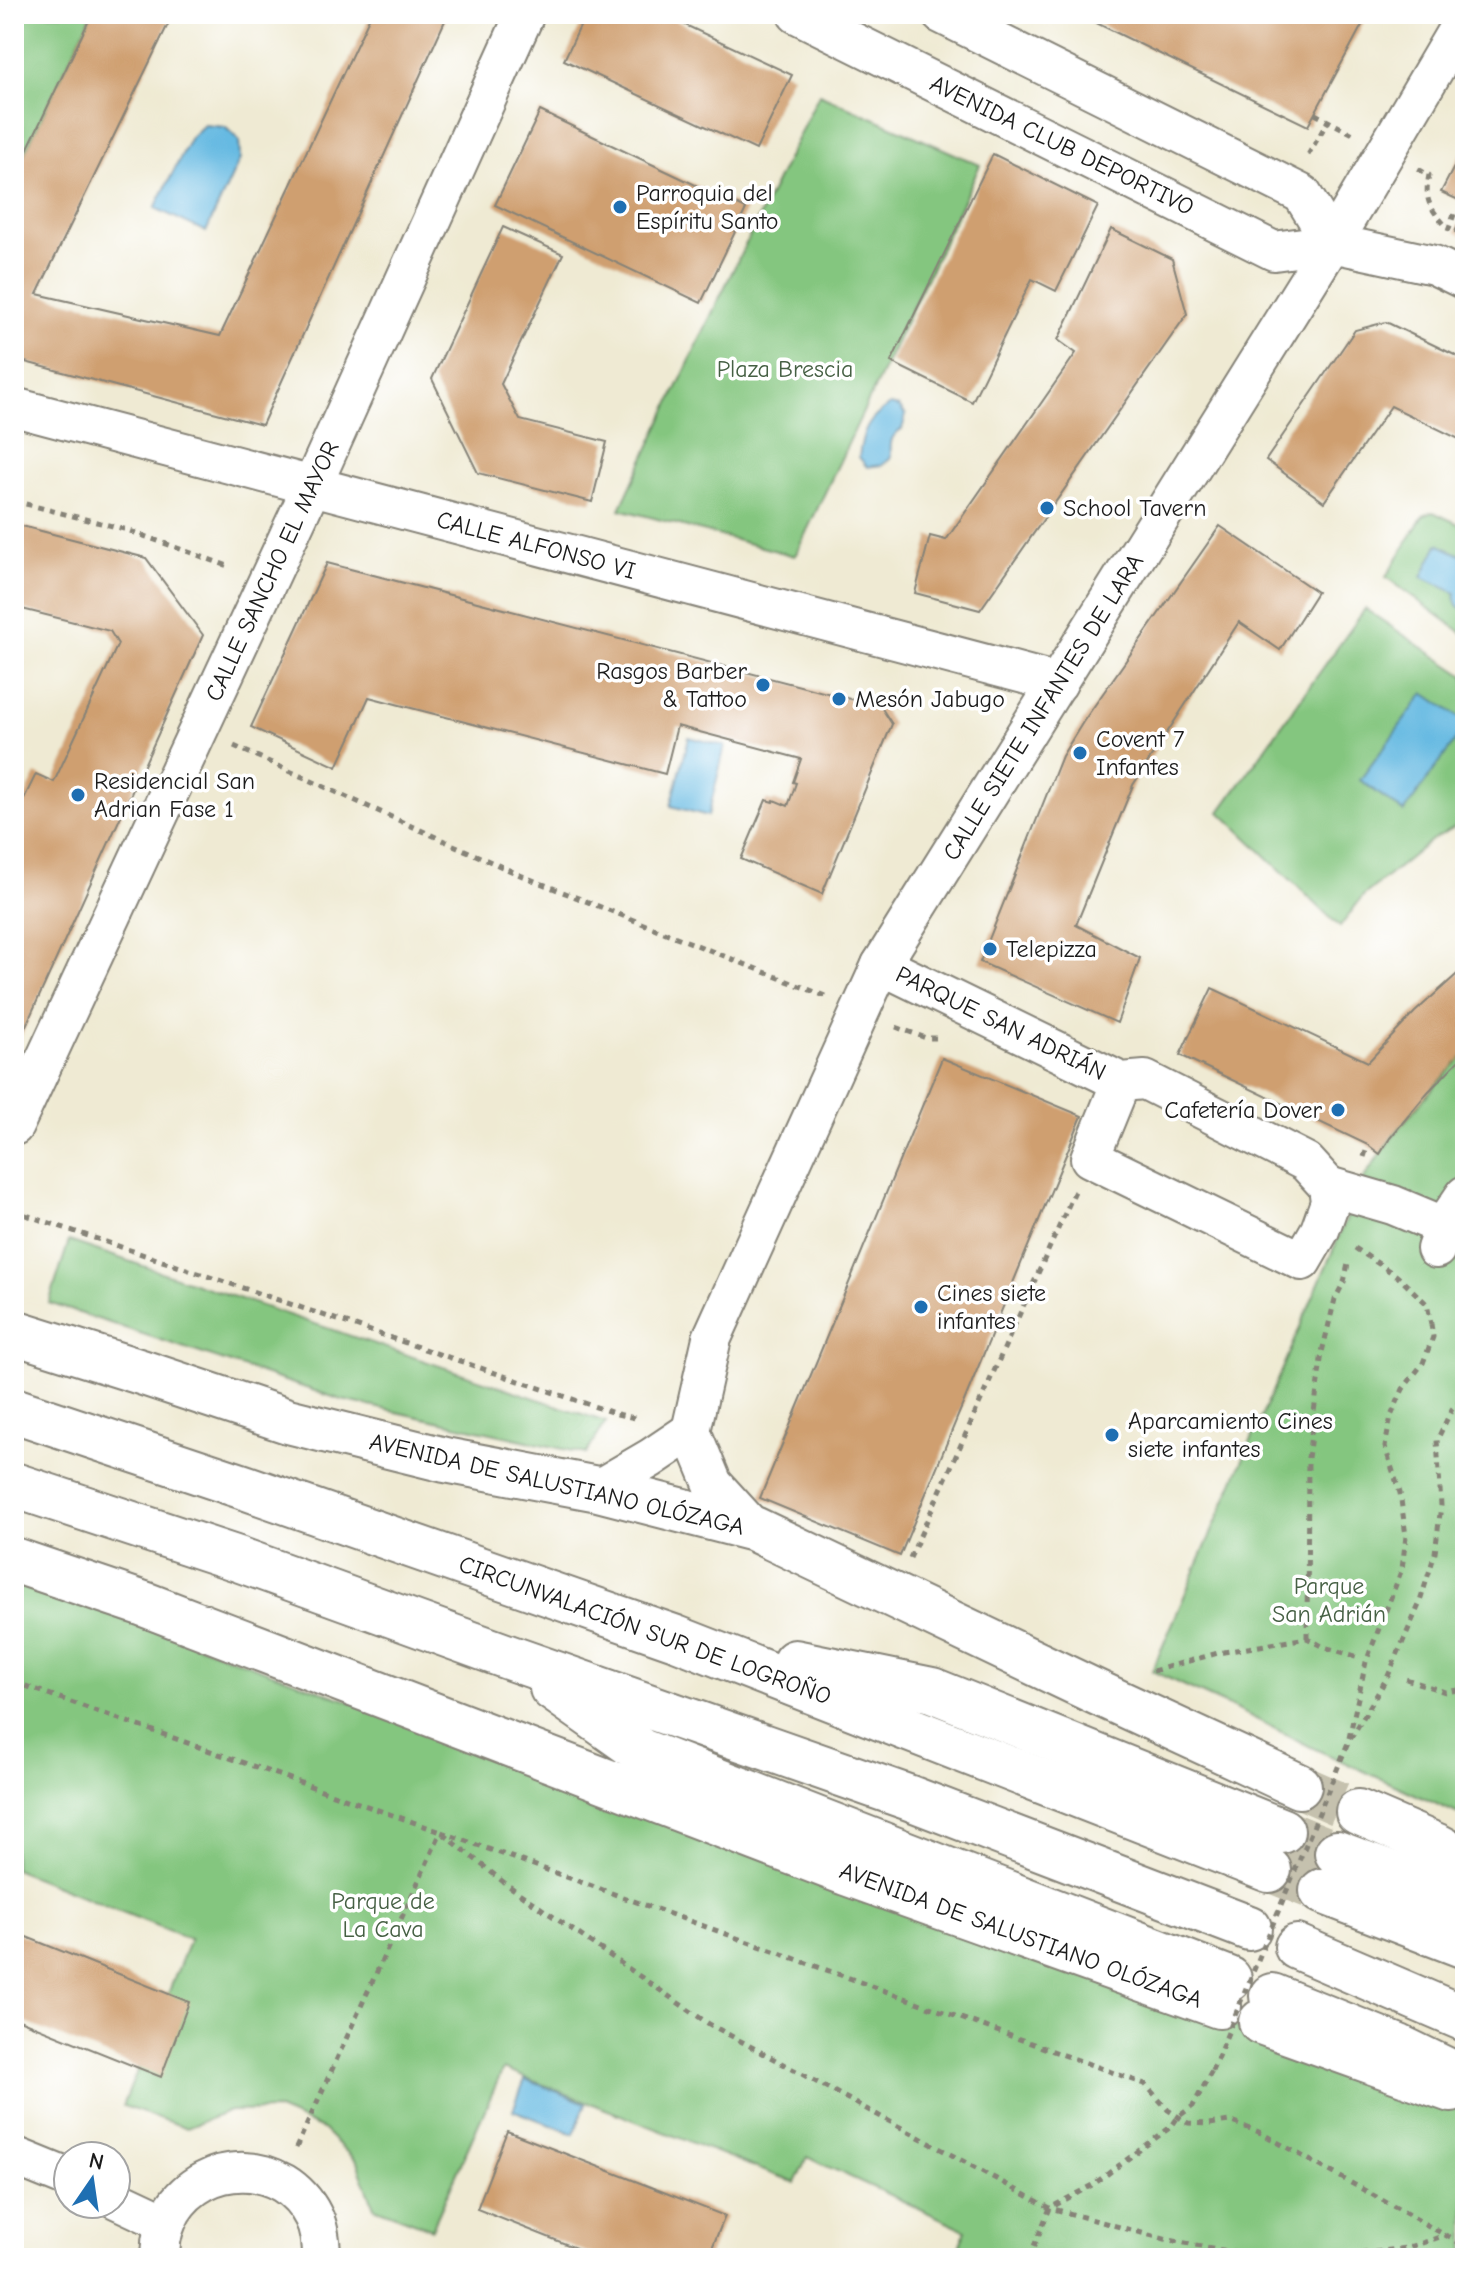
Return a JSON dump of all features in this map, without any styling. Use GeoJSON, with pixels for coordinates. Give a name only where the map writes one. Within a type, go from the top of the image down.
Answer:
{"type":"FeatureCollection","features":[{"type":"Feature","properties":{"kind":"main road","name":"AVENIDA DE SALUSTIANO OLÓZAGA"},"geometry":{"type":"LineString","coordinates":[[14,1332],[288,1421],[445,1460],[598,1489],[754,1529],[1299,1786]]}},
{"type":"Feature","properties":{"kind":"main road","name":"CIRCUNVALACIÓN SUR DE LOGROÑO"},"geometry":{"type":"LineString","coordinates":[[14,1410],[676,1638],[932,1690],[1276,1850]]}},
{"type":"Feature","properties":{"kind":"main road"},"geometry":{"type":"LineString","coordinates":[[14,1485],[238,1559],[910,1798],[1249,1928]]}},
{"type":"Feature","properties":{"kind":"main road","name":"AVENIDA DE SALUSTIANO OLÓZAGA"},"geometry":{"type":"LineString","coordinates":[[14,1560],[144,1604],[846,1873],[1224,1992],[641,1751],[508,1657]]}},
{"type":"Feature","properties":{"kind":"main road"},"geometry":{"type":"LineString","coordinates":[[1358,1812],[1465,1861]]}},
{"type":"Feature","properties":{"kind":"main road"},"geometry":{"type":"LineString","coordinates":[[1465,1901],[1330,1872],[1465,1946]]}},
{"type":"Feature","properties":{"kind":"main road"},"geometry":{"type":"LineString","coordinates":[[1297,1947],[1465,2019]]}},
{"type":"Feature","properties":{"kind":"main road"},"geometry":{"type":"LineString","coordinates":[[1465,2079],[1399,2047],[1266,2009],[1465,2095]]}},
{"type":"Feature","properties":{"kind":"street","name":"CALLE SANCHO EL MAYOR"},"geometry":{"type":"LineString","coordinates":[[14,1126],[312,486],[525,14]]}},
{"type":"Feature","properties":{"kind":"street","name":"AVENIDA CLUB DEPORTIVO"},"geometry":{"type":"LineString","coordinates":[[797,14],[1274,251],[1332,243],[1434,265],[1465,280]]}},
{"type":"Feature","properties":{"kind":"street"},"geometry":{"type":"LineString","coordinates":[[941,14],[1302,194],[1332,243]]}},
{"type":"Feature","properties":{"kind":"street","name":"CALLE SIETE INFANTES DE LARA"},"geometry":{"type":"LineString","coordinates":[[691,1431],[712,1338],[881,965],[1332,243],[1465,17]]}},
{"type":"Feature","properties":{"kind":"street","name":"CALLE ALFONSO VI"},"geometry":{"type":"LineString","coordinates":[[14,407],[1058,683]]}},
{"type":"Feature","properties":{"kind":"street","name":"PARQUE SAN ADRIÁN"},"geometry":{"type":"LineString","coordinates":[[881,965],[1121,1082],[1145,1080],[1306,1162],[1340,1189],[1448,1237],[1465,1195]]}},
{"type":"Feature","properties":{"kind":"street","name":"PARQUE SAN ADRIÁN"},"geometry":{"type":"LineString","coordinates":[[1090,1158],[1121,1082]]}},
{"type":"Feature","properties":{"kind":"street"},"geometry":{"type":"LineString","coordinates":[[1090,1158],[1302,1261],[1320,1230],[1330,1202],[1340,1189]]}},
{"type":"Feature","properties":{"kind":"street"},"geometry":{"type":"LineString","coordinates":[[598,1489],[691,1431],[713,1484],[754,1529]]}},
{"type":"Feature","properties":{"kind":"street"},"geometry":{"type":"LineString","coordinates":[[14,2156],[52,2171]]}},
{"type":"Feature","properties":{"kind":"street"},"geometry":{"type":"LineString","coordinates":[[132,2213],[163,2240],[180,2199],[201,2181],[227,2172],[254,2172],[280,2181],[300,2196],[314,2216],[321,2239],[321,2258]]}},
{"type":"Feature","properties":{"kind":"path"},"geometry":{"type":"LineString","coordinates":[[1449,229],[1455,212],[1462,216]]}},
{"type":"Feature","properties":{"kind":"path"},"geometry":{"type":"LineString","coordinates":[[14,501],[124,529],[268,580]]}},
{"type":"Feature","properties":{"kind":"path"},"geometry":{"type":"LineString","coordinates":[[225,742],[520,875],[861,1010],[895,1027],[926,1038],[947,1038],[958,1034],[970,1009]]}},
{"type":"Feature","properties":{"kind":"path"},"geometry":{"type":"LineString","coordinates":[[893,1595],[1090,1158]]}},
{"type":"Feature","properties":{"kind":"path"},"geometry":{"type":"LineString","coordinates":[[1307,1638],[1308,1458],[1322,1352],[1335,1299],[1344,1282],[1356,1228],[1340,1189]]}},
{"type":"Feature","properties":{"kind":"path"},"geometry":{"type":"LineString","coordinates":[[14,1211],[617,1414],[691,1431]]}},
{"type":"Feature","properties":{"kind":"path"},"geometry":{"type":"LineString","coordinates":[[1348,1743],[1366,1662],[1402,1569],[1406,1536],[1400,1493],[1385,1447],[1391,1416],[1403,1389],[1423,1363],[1433,1337],[1427,1304],[1397,1276],[1353,1246]]}},
{"type":"Feature","properties":{"kind":"path"},"geometry":{"type":"LineString","coordinates":[[1029,2258],[1050,2208],[1094,2184],[1172,2126],[1193,2106],[1212,2071],[1348,1743],[1388,1676],[1419,1605],[1435,1553],[1441,1506],[1437,1440],[1452,1409],[1465,1396]]}},
{"type":"Feature","properties":{"kind":"path"},"geometry":{"type":"LineString","coordinates":[[1152,1671],[1218,1653],[1307,1638],[1324,1647],[1359,1657]]}},
{"type":"Feature","properties":{"kind":"path"},"geometry":{"type":"LineString","coordinates":[[1406,1679],[1445,1692],[1465,1689]]}},
{"type":"Feature","properties":{"kind":"path"},"geometry":{"type":"LineString","coordinates":[[14,1682],[1145,2084],[1168,2110],[1188,2123],[1229,2121],[1259,2132],[1465,2246]]}},
{"type":"Feature","properties":{"kind":"path"},"geometry":{"type":"LineString","coordinates":[[280,2181],[441,1832]]}},
{"type":"Feature","properties":{"kind":"path"},"geometry":{"type":"LineString","coordinates":[[441,1832],[506,1884],[709,2024],[1050,2208],[1164,2239],[1238,2253],[1357,2254],[1407,2248],[1446,2235]]}},
{"type":"Feature","properties":{"kind":"green space"},"geometry":{"type":"Polygon","coordinates":[[[14,14],[92,14],[14,176],[14,14]]]}},
{"type":"Feature","properties":{"kind":"green space","name":"Plaza Brescia"},"geometry":{"type":"Polygon","coordinates":[[[819,94],[980,165],[795,556],[620,509],[819,94]]]}},
{"type":"Feature","properties":{"kind":"green space"},"geometry":{"type":"Polygon","coordinates":[[[1433,512],[1465,527],[1465,635],[1386,577],[1423,516],[1433,512]]]}},
{"type":"Feature","properties":{"kind":"green space"},"geometry":{"type":"Polygon","coordinates":[[[1365,609],[1465,676],[1465,821],[1432,840],[1363,896],[1340,927],[1220,812],[1365,609]]]}},
{"type":"Feature","properties":{"kind":"green space","name":"Parque San Adrián"},"geometry":{"type":"Polygon","coordinates":[[[1465,1054],[1465,1817],[1152,1671],[1364,1178],[1411,1113],[1465,1054]]]}},
{"type":"Feature","properties":{"kind":"green space"},"geometry":{"type":"Polygon","coordinates":[[[69,1241],[606,1422],[586,1454],[342,1400],[49,1303],[69,1241]]]}},
{"type":"Feature","properties":{"kind":"green space","name":"Parque de La Cava"},"geometry":{"type":"Polygon","coordinates":[[[14,1578],[1465,2111],[1465,2258],[954,2258],[966,2230],[807,2157],[795,2183],[503,2069],[432,2229],[374,2207],[357,2162],[323,2129],[278,2110],[230,2111],[187,2128],[123,2106],[190,1939],[14,1869],[14,1578]]]}},
{"type":"Feature","properties":{"kind":"water"},"geometry":{"type":"Polygon","coordinates":[[[204,125],[225,127],[239,140],[240,159],[206,232],[155,208],[191,137],[204,125]]]}},
{"type":"Feature","properties":{"kind":"water"},"geometry":{"type":"Polygon","coordinates":[[[890,405],[899,407],[906,415],[902,429],[892,440],[891,457],[882,465],[867,467],[859,457],[864,433],[871,421],[890,405]]]}},
{"type":"Feature","properties":{"kind":"water"},"geometry":{"type":"Polygon","coordinates":[[[1438,544],[1465,557],[1465,610],[1456,604],[1456,593],[1422,577],[1438,544]]]}},
{"type":"Feature","properties":{"kind":"water"},"geometry":{"type":"Polygon","coordinates":[[[1424,693],[1465,721],[1465,727],[1404,812],[1360,780],[1424,693]]]}},
{"type":"Feature","properties":{"kind":"water"},"geometry":{"type":"Polygon","coordinates":[[[689,737],[725,746],[708,816],[671,806],[689,737]]]}},
{"type":"Feature","properties":{"kind":"water"},"geometry":{"type":"Polygon","coordinates":[[[525,2079],[586,2103],[574,2134],[513,2110],[525,2079]]]}},
{"type":"Feature","properties":{"kind":"building"},"geometry":{"type":"Polygon","coordinates":[[[92,14],[173,14],[37,294],[220,336],[371,14],[448,14],[262,425],[14,359],[14,177],[92,14]]]}},
{"type":"Feature","properties":{"kind":"building"},"geometry":{"type":"Polygon","coordinates":[[[586,14],[662,14],[792,75],[756,150],[564,60],[586,14]]]}},
{"type":"Feature","properties":{"kind":"building"},"geometry":{"type":"Polygon","coordinates":[[[1078,14],[1368,14],[1308,126],[1078,14]]]}},
{"type":"Feature","properties":{"kind":"building","name":"Parroquia del Espíritu Santo"},"geometry":{"type":"Polygon","coordinates":[[[540,111],[746,209],[701,303],[495,205],[540,111]]]}},
{"type":"Feature","properties":{"kind":"building"},"geometry":{"type":"Polygon","coordinates":[[[1465,146],[1465,203],[1441,192],[1465,146]]]}},
{"type":"Feature","properties":{"kind":"building"},"geometry":{"type":"Polygon","coordinates":[[[993,154],[1098,206],[1056,291],[1032,279],[972,402],[891,362],[993,154]]]}},
{"type":"Feature","properties":{"kind":"building"},"geometry":{"type":"Polygon","coordinates":[[[1465,210],[1465,237],[1455,232],[1465,210]]]}},
{"type":"Feature","properties":{"kind":"building"},"geometry":{"type":"Polygon","coordinates":[[[503,227],[563,254],[501,384],[520,420],[607,442],[592,502],[478,473],[432,379],[503,227]]]}},
{"type":"Feature","properties":{"kind":"building"},"geometry":{"type":"Polygon","coordinates":[[[1111,229],[1172,259],[1187,314],[980,610],[915,593],[930,536],[946,540],[1076,353],[1058,340],[1111,229]]]}},
{"type":"Feature","properties":{"kind":"building"},"geometry":{"type":"Polygon","coordinates":[[[1386,322],[1465,360],[1465,442],[1391,406],[1324,502],[1266,460],[1355,330],[1386,322]]]}},
{"type":"Feature","properties":{"kind":"building","name":"Residencial San Adrian Fase 1"},"geometry":{"type":"Polygon","coordinates":[[[14,524],[146,558],[203,635],[14,1052],[14,819],[36,774],[54,782],[118,644],[110,631],[14,607],[14,524]]]}},
{"type":"Feature","properties":{"kind":"building"},"geometry":{"type":"Polygon","coordinates":[[[1220,526],[1317,592],[1280,650],[1239,622],[1133,785],[1076,925],[1140,958],[1117,1023],[980,962],[1062,756],[1220,526]]]}},
{"type":"Feature","properties":{"kind":"building"},"geometry":{"type":"Polygon","coordinates":[[[327,563],[881,707],[892,724],[822,894],[741,859],[766,800],[788,806],[801,759],[677,726],[665,774],[369,697],[337,767],[251,727],[327,563]]]}},
{"type":"Feature","properties":{"kind":"building"},"geometry":{"type":"Polygon","coordinates":[[[1465,967],[1465,1054],[1428,1092],[1380,1154],[1368,1145],[1180,1055],[1212,988],[1368,1062],[1415,1012],[1465,967]]]}},
{"type":"Feature","properties":{"kind":"building","name":"Cines siete infantes"},"geometry":{"type":"Polygon","coordinates":[[[942,1058],[1082,1116],[900,1556],[760,1498],[942,1058]]]}},
{"type":"Feature","properties":{"kind":"building"},"geometry":{"type":"Polygon","coordinates":[[[14,1932],[189,2002],[161,2077],[14,2018],[14,1932]]]}},
{"type":"Feature","properties":{"kind":"building"},"geometry":{"type":"Polygon","coordinates":[[[507,2131],[725,2216],[708,2258],[601,2258],[477,2209],[507,2131]]]}},
{"type":"Feature","properties":{"kind":"tunnel"},"geometry":{"type":"LineString","coordinates":[[1299,1786],[1358,1812]]}},
{"type":"Feature","properties":{"kind":"tunnel"},"geometry":{"type":"LineString","coordinates":[[1282,1831],[1337,1853]]}},
{"type":"Feature","properties":{"kind":"tunnel"},"geometry":{"type":"LineString","coordinates":[[1269,1870],[1322,1891]]}},
{"type":"Feature","properties":{"kind":"place","name":"Parroquia del Espíritu Santo"},"geometry":{"type":"Point","coordinates":[620,207]}},
{"type":"Feature","properties":{"kind":"place","name":"School Tavern"},"geometry":{"type":"Point","coordinates":[1047,508]}},
{"type":"Feature","properties":{"kind":"place","name":"Rasgos Barber & Tattoo"},"geometry":{"type":"Point","coordinates":[763,685]}},
{"type":"Feature","properties":{"kind":"place","name":"Mesón Jabugo"},"geometry":{"type":"Point","coordinates":[839,699]}},
{"type":"Feature","properties":{"kind":"place","name":"Covent 7 Infantes"},"geometry":{"type":"Point","coordinates":[1080,753]}},
{"type":"Feature","properties":{"kind":"place","name":"Residencial San Adrian Fase 1"},"geometry":{"type":"Point","coordinates":[78,795]}},
{"type":"Feature","properties":{"kind":"place","name":"Telepizza"},"geometry":{"type":"Point","coordinates":[990,949]}},
{"type":"Feature","properties":{"kind":"place","name":"Cafetería Dover"},"geometry":{"type":"Point","coordinates":[1338,1110]}},
{"type":"Feature","properties":{"kind":"place","name":"Cines siete infantes"},"geometry":{"type":"Point","coordinates":[921,1307]}},
{"type":"Feature","properties":{"kind":"place","name":"Aparcamiento Cines siete infantes"},"geometry":{"type":"Point","coordinates":[1112,1435]}}]}
